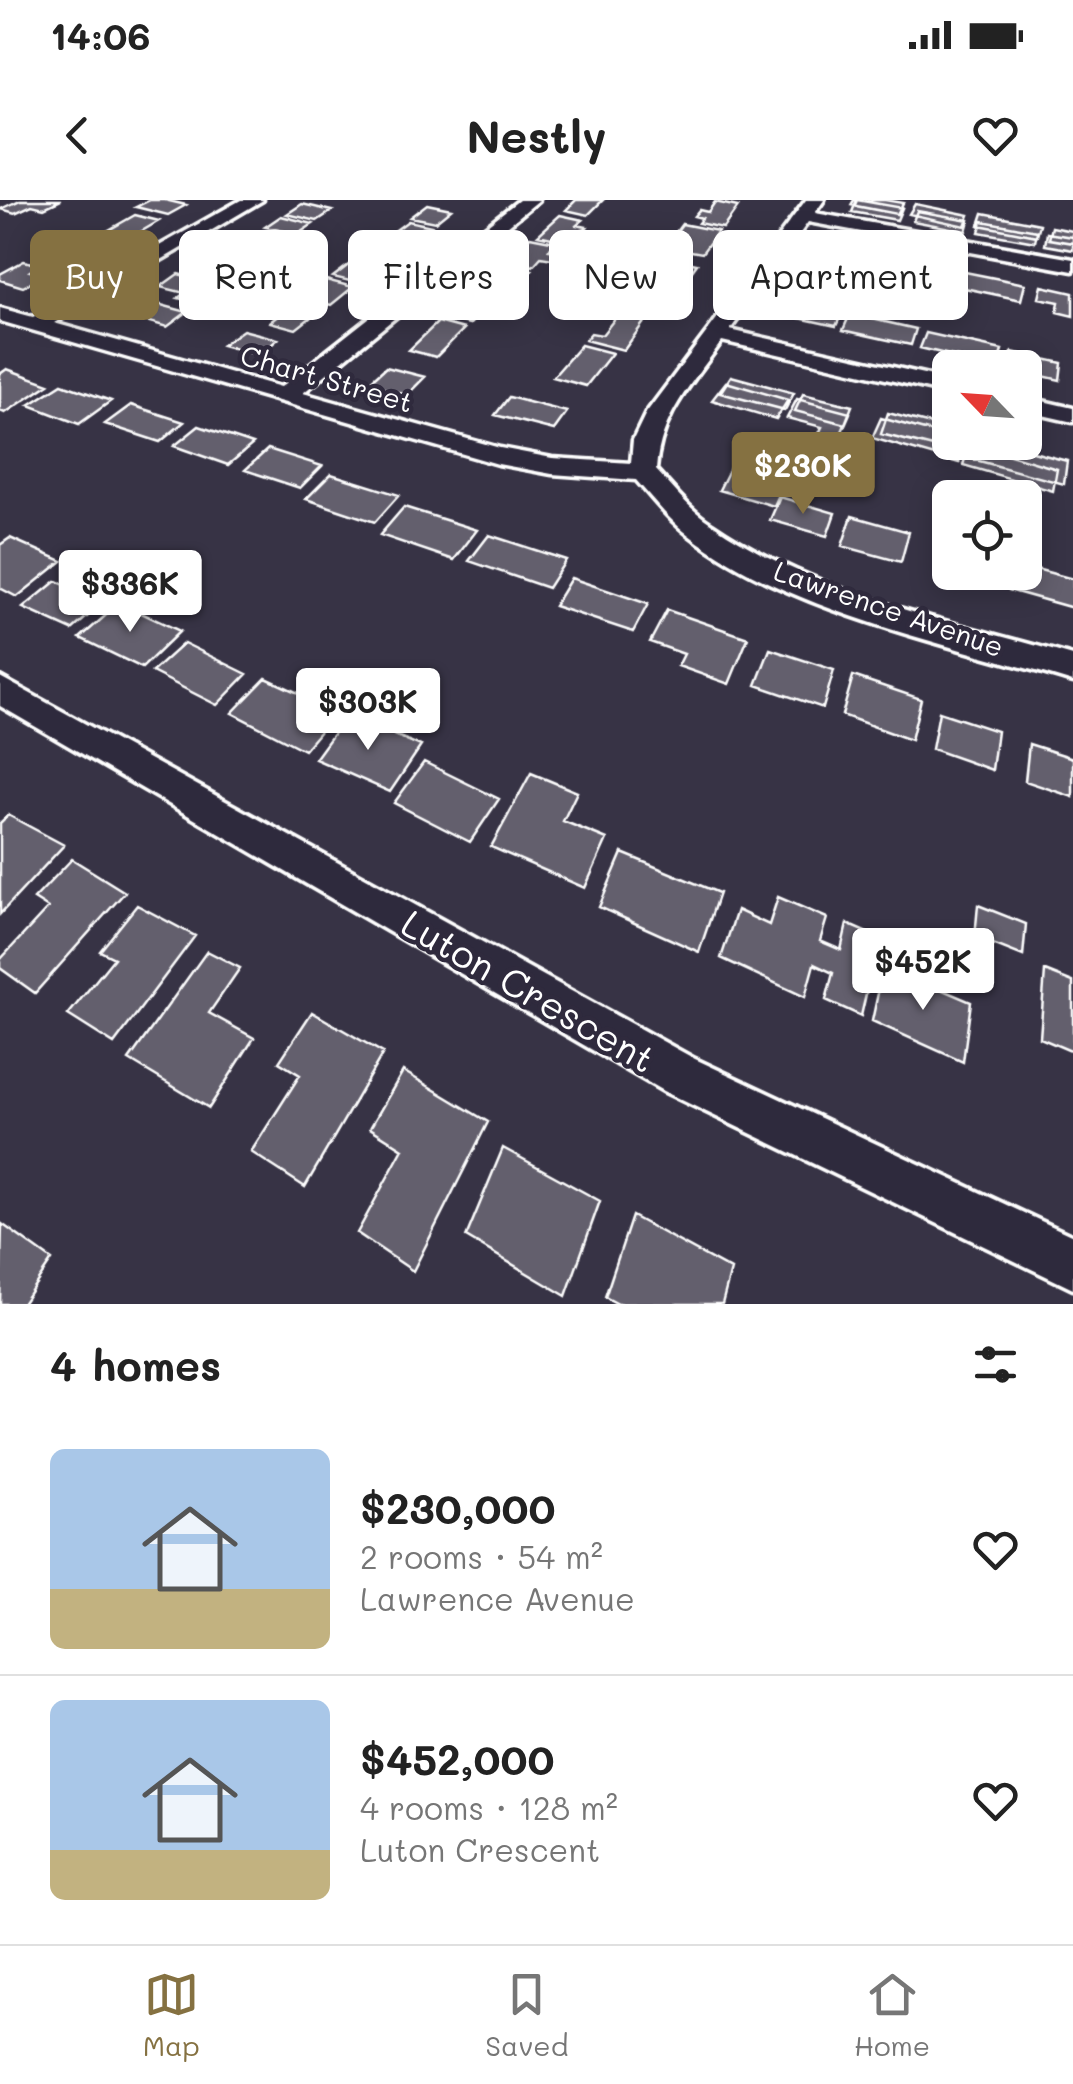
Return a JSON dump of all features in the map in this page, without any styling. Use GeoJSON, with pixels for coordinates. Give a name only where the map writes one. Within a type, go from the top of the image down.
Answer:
{"type":"FeatureCollection","features":[{"type":"Feature","properties":{"kind":"street"},"geometry":{"type":"LineString","coordinates":[[36,324],[254,200]]}},
{"type":"Feature","properties":{"kind":"street"},"geometry":{"type":"LineString","coordinates":[[282,396],[530,200]]}},
{"type":"Feature","properties":{"kind":"street"},"geometry":{"type":"LineString","coordinates":[[643,472],[650,426],[809,208],[1073,265]]}},
{"type":"Feature","properties":{"kind":"street","name":"Chart Street"},"geometry":{"type":"LineString","coordinates":[[0,314],[498,456],[552,466],[643,472]]}},
{"type":"Feature","properties":{"kind":"street"},"geometry":{"type":"LineString","coordinates":[[714,334],[932,383]]}},
{"type":"Feature","properties":{"kind":"street"},"geometry":{"type":"LineString","coordinates":[[1042,408],[1073,415]]}},
{"type":"Feature","properties":{"kind":"street","name":"Lawrence Avenue"},"geometry":{"type":"LineString","coordinates":[[643,472],[700,530],[756,562],[864,604],[1073,669]]}},
{"type":"Feature","properties":{"kind":"street","name":"Luton Crescent"},"geometry":{"type":"LineString","coordinates":[[0,690],[678,1075],[1073,1263]]}},
{"type":"Feature","properties":{"kind":"building"},"geometry":{"type":"Polygon","coordinates":[[[20,200],[61,200],[44,208],[32,205],[15,213],[1,209],[20,200]]]}},
{"type":"Feature","properties":{"kind":"building"},"geometry":{"type":"Polygon","coordinates":[[[150,200],[186,205],[168,215],[136,207],[150,200]]]}},
{"type":"Feature","properties":{"kind":"building"},"geometry":{"type":"Polygon","coordinates":[[[576,200],[603,200],[588,215],[566,210],[576,200]]]}},
{"type":"Feature","properties":{"kind":"building"},"geometry":{"type":"Polygon","coordinates":[[[854,200],[903,203],[897,214],[851,205],[854,200]]]}},
{"type":"Feature","properties":{"kind":"building"},"geometry":{"type":"Polygon","coordinates":[[[857,200],[902,208],[897,220],[852,212],[857,200]]]}},
{"type":"Feature","properties":{"kind":"building"},"geometry":{"type":"Polygon","coordinates":[[[715,202],[738,207],[723,228],[698,223],[702,218],[694,216],[699,210],[708,212],[715,202]]]}},
{"type":"Feature","properties":{"kind":"building"},"geometry":{"type":"Polygon","coordinates":[[[302,204],[332,211],[317,221],[287,214],[302,204]]]}},
{"type":"Feature","properties":{"kind":"building"},"geometry":{"type":"Polygon","coordinates":[[[427,204],[451,209],[435,222],[410,217],[427,204]]]}},
{"type":"Feature","properties":{"kind":"building"},"geometry":{"type":"Polygon","coordinates":[[[915,204],[969,215],[965,226],[909,214],[915,204]]]}},
{"type":"Feature","properties":{"kind":"building"},"geometry":{"type":"Polygon","coordinates":[[[917,211],[969,220],[966,230],[913,221],[917,211]]]}},
{"type":"Feature","properties":{"kind":"building"},"geometry":{"type":"Polygon","coordinates":[[[983,213],[1040,224],[1037,236],[979,225],[983,213]]]}},
{"type":"Feature","properties":{"kind":"building"},"geometry":{"type":"Polygon","coordinates":[[[135,215],[159,221],[144,230],[109,230],[135,215]]]}},
{"type":"Feature","properties":{"kind":"building"},"geometry":{"type":"Polygon","coordinates":[[[560,215],[583,220],[577,225],[587,227],[549,230],[549,237],[538,235],[560,215]]]}},
{"type":"Feature","properties":{"kind":"building"},"geometry":{"type":"Polygon","coordinates":[[[281,216],[313,224],[304,230],[265,227],[281,216]]]}},
{"type":"Feature","properties":{"kind":"building"},"geometry":{"type":"Polygon","coordinates":[[[408,221],[431,226],[426,230],[396,230],[408,221]]]}},
{"type":"Feature","properties":{"kind":"building"},"geometry":{"type":"Polygon","coordinates":[[[982,221],[1037,231],[1035,242],[979,232],[982,221]]]}},
{"type":"Feature","properties":{"kind":"building"},"geometry":{"type":"Polygon","coordinates":[[[682,224],[713,230],[713,238],[702,253],[693,251],[693,230],[678,230],[682,224]]]}},
{"type":"Feature","properties":{"kind":"building"},"geometry":{"type":"Polygon","coordinates":[[[1052,227],[1073,231],[1073,243],[1049,239],[1052,227]]]}},
{"type":"Feature","properties":{"kind":"building"},"geometry":{"type":"Polygon","coordinates":[[[1047,233],[1073,237],[1073,250],[1045,245],[1047,233]]]}},
{"type":"Feature","properties":{"kind":"building"},"geometry":{"type":"Polygon","coordinates":[[[529,238],[549,241],[549,258],[541,257],[529,265],[529,238]]]}},
{"type":"Feature","properties":{"kind":"building"},"geometry":{"type":"Polygon","coordinates":[[[24,261],[30,262],[30,283],[23,287],[0,280],[0,274],[24,261]]]}},
{"type":"Feature","properties":{"kind":"building"},"geometry":{"type":"Polygon","coordinates":[[[348,265],[348,281],[333,277],[348,265]]]}},
{"type":"Feature","properties":{"kind":"building"},"geometry":{"type":"Polygon","coordinates":[[[968,273],[1025,284],[1021,300],[968,289],[968,273]]]}},
{"type":"Feature","properties":{"kind":"building"},"geometry":{"type":"Polygon","coordinates":[[[178,274],[179,274],[179,292],[160,287],[178,274]]]}},
{"type":"Feature","properties":{"kind":"building"},"geometry":{"type":"Polygon","coordinates":[[[328,281],[348,286],[348,291],[331,305],[328,281]]]}},
{"type":"Feature","properties":{"kind":"building"},"geometry":{"type":"Polygon","coordinates":[[[1042,286],[1073,293],[1073,316],[1057,312],[1059,302],[1039,298],[1042,286]]]}},
{"type":"Feature","properties":{"kind":"building"},"geometry":{"type":"Polygon","coordinates":[[[159,304],[179,310],[179,318],[167,327],[142,320],[159,320],[159,304]]]}},
{"type":"Feature","properties":{"kind":"building"},"geometry":{"type":"Polygon","coordinates":[[[273,320],[307,320],[296,329],[270,322],[273,320]]]}},
{"type":"Feature","properties":{"kind":"building"},"geometry":{"type":"Polygon","coordinates":[[[614,320],[646,320],[624,350],[585,340],[591,333],[602,335],[614,320]]]}},
{"type":"Feature","properties":{"kind":"building"},"geometry":{"type":"Polygon","coordinates":[[[808,320],[839,320],[836,326],[808,320]]]}},
{"type":"Feature","properties":{"kind":"building"},"geometry":{"type":"Polygon","coordinates":[[[847,320],[876,320],[916,329],[911,345],[843,330],[847,320]]]}},
{"type":"Feature","properties":{"kind":"building"},"geometry":{"type":"Polygon","coordinates":[[[438,322],[464,329],[436,357],[409,350],[438,322]]]}},
{"type":"Feature","properties":{"kind":"building"},"geometry":{"type":"Polygon","coordinates":[[[243,330],[278,339],[259,355],[222,345],[243,330]]]}},
{"type":"Feature","properties":{"kind":"building"},"geometry":{"type":"Polygon","coordinates":[[[926,333],[1002,350],[932,351],[920,348],[926,333]]]}},
{"type":"Feature","properties":{"kind":"building"},"geometry":{"type":"Polygon","coordinates":[[[581,345],[612,353],[586,386],[553,377],[581,345]]]}},
{"type":"Feature","properties":{"kind":"building"},"geometry":{"type":"Polygon","coordinates":[[[1042,359],[1062,363],[1060,380],[1042,376],[1042,359]]]}},
{"type":"Feature","properties":{"kind":"building"},"geometry":{"type":"Polygon","coordinates":[[[386,367],[425,377],[407,395],[367,384],[386,367]]]}},
{"type":"Feature","properties":{"kind":"building"},"geometry":{"type":"Polygon","coordinates":[[[7,369],[49,384],[5,413],[0,411],[0,374],[7,369]]]}},
{"type":"Feature","properties":{"kind":"building"},"geometry":{"type":"Polygon","coordinates":[[[731,376],[794,393],[785,410],[720,393],[731,376]]]}},
{"type":"Feature","properties":{"kind":"building"},"geometry":{"type":"Polygon","coordinates":[[[726,382],[788,400],[776,419],[712,400],[726,382]]]}},
{"type":"Feature","properties":{"kind":"building"},"geometry":{"type":"Polygon","coordinates":[[[62,384],[111,401],[79,424],[29,405],[62,384]]]}},
{"type":"Feature","properties":{"kind":"building"},"geometry":{"type":"Polygon","coordinates":[[[803,394],[852,406],[845,424],[795,411],[803,394]]]}},
{"type":"Feature","properties":{"kind":"building"},"geometry":{"type":"Polygon","coordinates":[[[509,397],[567,412],[554,430],[495,415],[509,397]]]}},
{"type":"Feature","properties":{"kind":"building"},"geometry":{"type":"Polygon","coordinates":[[[797,399],[850,413],[837,443],[817,438],[822,427],[787,418],[797,399]]]}},
{"type":"Feature","properties":{"kind":"building"},"geometry":{"type":"Polygon","coordinates":[[[131,405],[184,422],[160,442],[105,424],[131,405]]]}},
{"type":"Feature","properties":{"kind":"building"},"geometry":{"type":"Polygon","coordinates":[[[888,413],[932,424],[932,447],[881,434],[888,413]]]}},
{"type":"Feature","properties":{"kind":"building"},"geometry":{"type":"Polygon","coordinates":[[[881,418],[932,432],[932,455],[872,438],[881,418]]]}},
{"type":"Feature","properties":{"kind":"building"},"geometry":{"type":"Polygon","coordinates":[[[199,426],[253,444],[228,465],[174,446],[199,426]]]}},
{"type":"Feature","properties":{"kind":"building"},"geometry":{"type":"Polygon","coordinates":[[[831,437],[864,446],[855,467],[821,457],[831,437]]]}},
{"type":"Feature","properties":{"kind":"building"},"geometry":{"type":"Polygon","coordinates":[[[268,449],[322,466],[300,488],[245,470],[268,449]]]}},
{"type":"Feature","properties":{"kind":"building"},"geometry":{"type":"Polygon","coordinates":[[[759,454],[791,463],[785,477],[752,468],[759,454]]]}},
{"type":"Feature","properties":{"kind":"building"},"geometry":{"type":"Polygon","coordinates":[[[1042,454],[1067,461],[1064,484],[976,460],[1042,460],[1042,454]]]}},
{"type":"Feature","properties":{"kind":"building"},"geometry":{"type":"Polygon","coordinates":[[[965,460],[1027,460],[1057,469],[1053,491],[1042,488],[1042,480],[1015,480],[963,465],[965,460]]]}},
{"type":"Feature","properties":{"kind":"building"},"geometry":{"type":"Polygon","coordinates":[[[730,468],[784,483],[774,506],[719,490],[730,468]]]}},
{"type":"Feature","properties":{"kind":"building"},"geometry":{"type":"Polygon","coordinates":[[[331,474],[399,495],[375,522],[306,499],[331,474]]]}},
{"type":"Feature","properties":{"kind":"building"},"geometry":{"type":"Polygon","coordinates":[[[780,497],[835,513],[827,536],[770,520],[780,497]]]}},
{"type":"Feature","properties":{"kind":"building"},"geometry":{"type":"Polygon","coordinates":[[[404,507],[477,530],[454,560],[380,535],[404,507]]]}},
{"type":"Feature","properties":{"kind":"building"},"geometry":{"type":"Polygon","coordinates":[[[852,516],[909,532],[901,562],[842,546],[852,516]]]}},
{"type":"Feature","properties":{"kind":"building"},"geometry":{"type":"Polygon","coordinates":[[[489,535],[566,560],[548,588],[469,561],[489,535]]]}},
{"type":"Feature","properties":{"kind":"building"},"geometry":{"type":"Polygon","coordinates":[[[10,538],[62,561],[17,597],[0,588],[0,545],[10,538]]]}},
{"type":"Feature","properties":{"kind":"building"},"geometry":{"type":"Polygon","coordinates":[[[1042,571],[1073,579],[1073,608],[1009,590],[1042,590],[1042,571]]]}},
{"type":"Feature","properties":{"kind":"building"},"geometry":{"type":"Polygon","coordinates":[[[571,578],[648,604],[633,632],[554,606],[571,578]]]}},
{"type":"Feature","properties":{"kind":"building"},"geometry":{"type":"Polygon","coordinates":[[[56,581],[104,602],[72,630],[23,608],[56,581]]]}},
{"type":"Feature","properties":{"kind":"building"},"geometry":{"type":"Polygon","coordinates":[[[120,603],[180,631],[142,668],[80,638],[120,603]]]}},
{"type":"Feature","properties":{"kind":"building"},"geometry":{"type":"Polygon","coordinates":[[[667,610],[748,638],[729,684],[678,666],[684,654],[650,642],[667,610]]]}},
{"type":"Feature","properties":{"kind":"building"},"geometry":{"type":"Polygon","coordinates":[[[184,643],[247,674],[217,705],[152,672],[184,643]]]}},
{"type":"Feature","properties":{"kind":"building"},"geometry":{"type":"Polygon","coordinates":[[[770,649],[834,670],[823,708],[756,685],[770,649]]]}},
{"type":"Feature","properties":{"kind":"building"},"geometry":{"type":"Polygon","coordinates":[[[853,676],[921,699],[911,740],[842,715],[853,676]]]}},
{"type":"Feature","properties":{"kind":"building"},"geometry":{"type":"Polygon","coordinates":[[[266,678],[337,711],[304,750],[232,713],[266,678]]]}},
{"type":"Feature","properties":{"kind":"building"},"geometry":{"type":"Polygon","coordinates":[[[939,712],[997,731],[992,770],[932,749],[939,712]]]}},
{"type":"Feature","properties":{"kind":"building"},"geometry":{"type":"Polygon","coordinates":[[[347,715],[421,746],[390,792],[315,759],[347,715]]]}},
{"type":"Feature","properties":{"kind":"building"},"geometry":{"type":"Polygon","coordinates":[[[1029,744],[1073,758],[1073,797],[1025,781],[1029,744]]]}},
{"type":"Feature","properties":{"kind":"building"},"geometry":{"type":"Polygon","coordinates":[[[424,762],[499,799],[470,842],[394,803],[424,762]]]}},
{"type":"Feature","properties":{"kind":"building"},"geometry":{"type":"Polygon","coordinates":[[[531,773],[577,792],[563,821],[607,839],[585,888],[491,847],[531,773]]]}},
{"type":"Feature","properties":{"kind":"building"},"geometry":{"type":"Polygon","coordinates":[[[8,815],[64,845],[0,914],[0,823],[8,815]]]}},
{"type":"Feature","properties":{"kind":"building"},"geometry":{"type":"Polygon","coordinates":[[[622,853],[719,893],[699,952],[599,907],[622,853]]]}},
{"type":"Feature","properties":{"kind":"building"},"geometry":{"type":"Polygon","coordinates":[[[72,859],[125,892],[35,993],[0,968],[0,960],[48,908],[34,899],[72,859]]]}},
{"type":"Feature","properties":{"kind":"building"},"geometry":{"type":"Polygon","coordinates":[[[778,897],[827,918],[820,941],[841,950],[847,924],[879,938],[861,1016],[826,1000],[833,973],[814,964],[805,997],[721,958],[737,910],[769,925],[778,897]]]}},
{"type":"Feature","properties":{"kind":"building"},"geometry":{"type":"Polygon","coordinates":[[[137,905],[195,936],[114,1044],[68,1015],[114,958],[100,951],[137,905]]]}},
{"type":"Feature","properties":{"kind":"building"},"geometry":{"type":"Polygon","coordinates":[[[978,905],[1026,924],[1023,956],[975,937],[978,905]]]}},
{"type":"Feature","properties":{"kind":"building"},"geometry":{"type":"Polygon","coordinates":[[[207,951],[240,968],[209,1013],[254,1038],[209,1108],[129,1060],[207,951]]]}},
{"type":"Feature","properties":{"kind":"building"},"geometry":{"type":"Polygon","coordinates":[[[884,965],[971,1002],[963,1062],[872,1021],[884,965]]]}},
{"type":"Feature","properties":{"kind":"building"},"geometry":{"type":"Polygon","coordinates":[[[1045,971],[1073,982],[1073,1052],[1040,1038],[1045,971]]]}},
{"type":"Feature","properties":{"kind":"building"},"geometry":{"type":"Polygon","coordinates":[[[312,1012],[383,1053],[305,1187],[251,1152],[300,1075],[279,1062],[312,1012]]]}},
{"type":"Feature","properties":{"kind":"building"},"geometry":{"type":"Polygon","coordinates":[[[403,1071],[488,1122],[413,1271],[357,1233],[403,1149],[370,1128],[403,1071]]]}},
{"type":"Feature","properties":{"kind":"building"},"geometry":{"type":"Polygon","coordinates":[[[503,1148],[600,1201],[566,1296],[466,1237],[503,1148]]]}},
{"type":"Feature","properties":{"kind":"building"},"geometry":{"type":"Polygon","coordinates":[[[632,1216],[731,1270],[722,1304],[618,1304],[605,1297],[632,1216]]]}},
{"type":"Feature","properties":{"kind":"building"},"geometry":{"type":"Polygon","coordinates":[[[2,1224],[52,1260],[22,1304],[0,1304],[2,1224]]]}}]}
